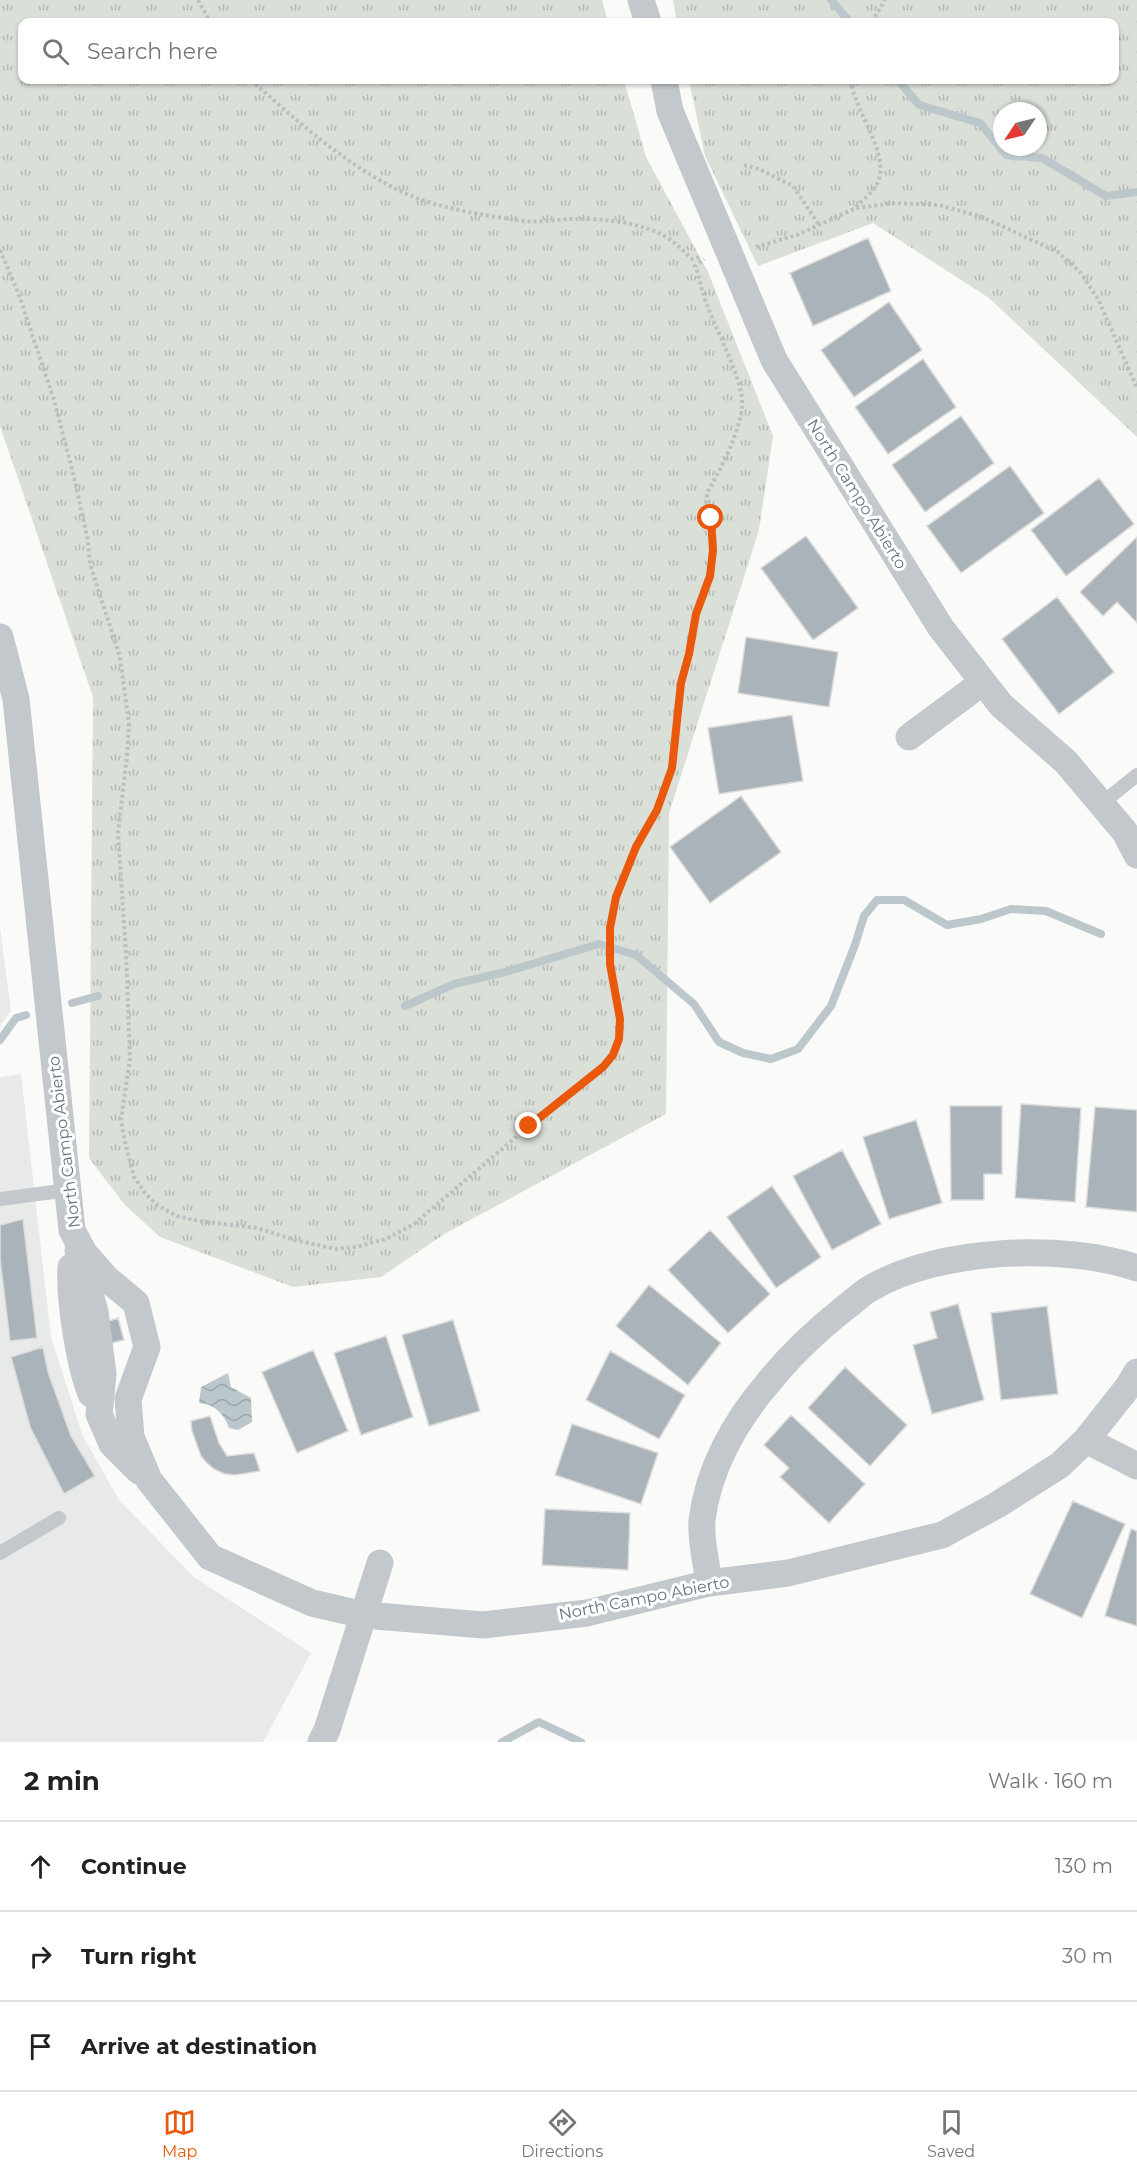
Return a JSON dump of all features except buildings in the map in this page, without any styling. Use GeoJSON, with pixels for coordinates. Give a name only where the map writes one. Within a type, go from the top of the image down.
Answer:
{"type":"FeatureCollection","features":[{"type":"Feature","properties":{"kind":"street"},"geometry":{"type":"LineString","coordinates":[[641,0],[647,18]]}},
{"type":"Feature","properties":{"kind":"street","name":"North Campo Abierto"},"geometry":{"type":"LineString","coordinates":[[665,84],[670,111],[774,360],[941,628],[1001,705],[1066,762],[1125,832],[1137,855]]}},
{"type":"Feature","properties":{"kind":"street","name":"North Campo Abierto"},"geometry":{"type":"LineString","coordinates":[[0,637],[16,699],[72,1230],[84,1253],[106,1278],[136,1303],[147,1347],[128,1399],[131,1437],[149,1480],[210,1557],[312,1604],[364,1615],[483,1625],[587,1613],[709,1584],[788,1574],[942,1534],[997,1505],[1060,1465],[1086,1440],[1137,1372]]}},
{"type":"Feature","properties":{"kind":"street"},"geometry":{"type":"LineString","coordinates":[[909,737],[983,682]]}},
{"type":"Feature","properties":{"kind":"street"},"geometry":{"type":"LineString","coordinates":[[72,1230],[95,1312],[103,1374],[99,1414],[112,1444],[149,1480]]}},
{"type":"Feature","properties":{"kind":"street"},"geometry":{"type":"LineString","coordinates":[[709,1584],[702,1522],[710,1484],[729,1439],[754,1399],[782,1365],[818,1329],[871,1288],[908,1272],[946,1261],[992,1255],[1052,1252],[1120,1262],[1137,1268]]}},
{"type":"Feature","properties":{"kind":"street"},"geometry":{"type":"LineString","coordinates":[[1086,1440],[1137,1466]]}},
{"type":"Feature","properties":{"kind":"street"},"geometry":{"type":"LineString","coordinates":[[321,1742],[327,1730],[380,1563]]}},
{"type":"Feature","properties":{"kind":"lane"},"geometry":{"type":"LineString","coordinates":[[1101,804],[1137,775]]}},
{"type":"Feature","properties":{"kind":"lane"},"geometry":{"type":"LineString","coordinates":[[0,1199],[68,1190]]}},
{"type":"Feature","properties":{"kind":"lane"},"geometry":{"type":"LineString","coordinates":[[0,1553],[59,1518]]}},
{"type":"Feature","properties":{"kind":"path"},"geometry":{"type":"LineString","coordinates":[[198,0],[208,18]]}},
{"type":"Feature","properties":{"kind":"path"},"geometry":{"type":"LineString","coordinates":[[874,18],[885,0]]}},
{"type":"Feature","properties":{"kind":"path"},"geometry":{"type":"LineString","coordinates":[[0,250],[19,295],[54,400],[74,477],[88,541],[90,564],[120,657],[126,692],[128,746],[118,833],[130,1059],[121,1119],[134,1177],[157,1205],[177,1216],[257,1228],[295,1240],[336,1249],[356,1247],[386,1239],[414,1224],[529,1126],[603,1067],[613,1055],[619,1039],[620,1019],[610,964],[610,928],[616,897],[636,847],[657,810],[672,768],[681,683],[696,614],[710,576],[713,550],[711,518],[706,511],[707,493],[726,459],[740,415],[741,396],[695,266],[707,256],[692,259],[670,239],[630,222],[575,219],[547,222],[519,221],[412,196],[385,183],[357,165],[256,84]]}},
{"type":"Feature","properties":{"kind":"path"},"geometry":{"type":"LineString","coordinates":[[851,84],[852,93],[869,130],[882,169],[877,184],[856,207]]}},
{"type":"Feature","properties":{"kind":"path"},"geometry":{"type":"LineString","coordinates":[[744,165],[759,169],[793,186],[819,225]]}},
{"type":"Feature","properties":{"kind":"path"},"geometry":{"type":"LineString","coordinates":[[752,248],[797,235],[856,207],[895,202],[939,205],[982,218],[1058,252],[1081,273],[1099,301],[1137,388]]}},
{"type":"Feature","properties":{"kind":"shaded area"},"geometry":{"type":"Polygon","coordinates":[[[0,927],[11,1011],[0,1026],[0,927]]]}},
{"type":"Feature","properties":{"kind":"shaded area"},"geometry":{"type":"Polygon","coordinates":[[[21,1074],[51,1337],[82,1434],[119,1500],[194,1577],[311,1653],[263,1742],[0,1742],[0,1077],[21,1074]]]}},
{"type":"Feature","properties":{"kind":"green space"},"geometry":{"type":"Polygon","coordinates":[[[0,0],[602,0],[607,18],[18,18],[18,84],[625,84],[646,157],[708,272],[773,436],[759,530],[669,813],[666,1114],[446,1233],[381,1277],[293,1287],[160,1237],[125,1205],[89,1158],[93,697],[0,426],[0,0]]]}},
{"type":"Feature","properties":{"kind":"green space"},"geometry":{"type":"Polygon","coordinates":[[[673,0],[1137,0],[1137,437],[989,298],[873,223],[758,266],[705,156],[690,84],[1119,84],[1119,18],[676,18],[673,0]]]}},
{"type":"Feature","properties":{"kind":"water"},"geometry":{"type":"Polygon","coordinates":[[[228,1373],[231,1387],[251,1398],[252,1422],[238,1430],[229,1428],[222,1414],[214,1408],[199,1403],[201,1387],[228,1373]]]}},
{"type":"Feature","properties":{"kind":"waterway"},"geometry":{"type":"LineString","coordinates":[[831,0],[847,18]]}},
{"type":"Feature","properties":{"kind":"waterway"},"geometry":{"type":"LineString","coordinates":[[901,84],[919,105],[980,123],[1006,155],[1042,158],[1106,196],[1137,192]]}},
{"type":"Feature","properties":{"kind":"waterway"},"geometry":{"type":"LineString","coordinates":[[405,1006],[454,984],[505,972],[599,944],[636,955],[694,1004],[719,1042],[743,1053],[771,1059],[798,1049],[831,1006],[864,916],[877,900],[904,900],[947,925],[981,919],[1011,909],[1046,911],[1101,934]]}},
{"type":"Feature","properties":{"kind":"waterway"},"geometry":{"type":"LineString","coordinates":[[72,1003],[98,996]]}},
{"type":"Feature","properties":{"kind":"waterway"},"geometry":{"type":"LineString","coordinates":[[0,1040],[16,1018],[26,1015]]}},
{"type":"Feature","properties":{"kind":"waterway"},"geometry":{"type":"LineString","coordinates":[[502,1742],[539,1722],[581,1742]]}},
{"type":"Feature","properties":{"kind":"route"},"geometry":{"type":"LineString","coordinates":[[529,1126],[603,1067],[613,1055],[619,1039],[620,1019],[610,964],[610,928],[616,897],[636,847],[657,810],[672,768],[681,683],[696,614],[710,576],[713,550],[711,518]]}}]}
